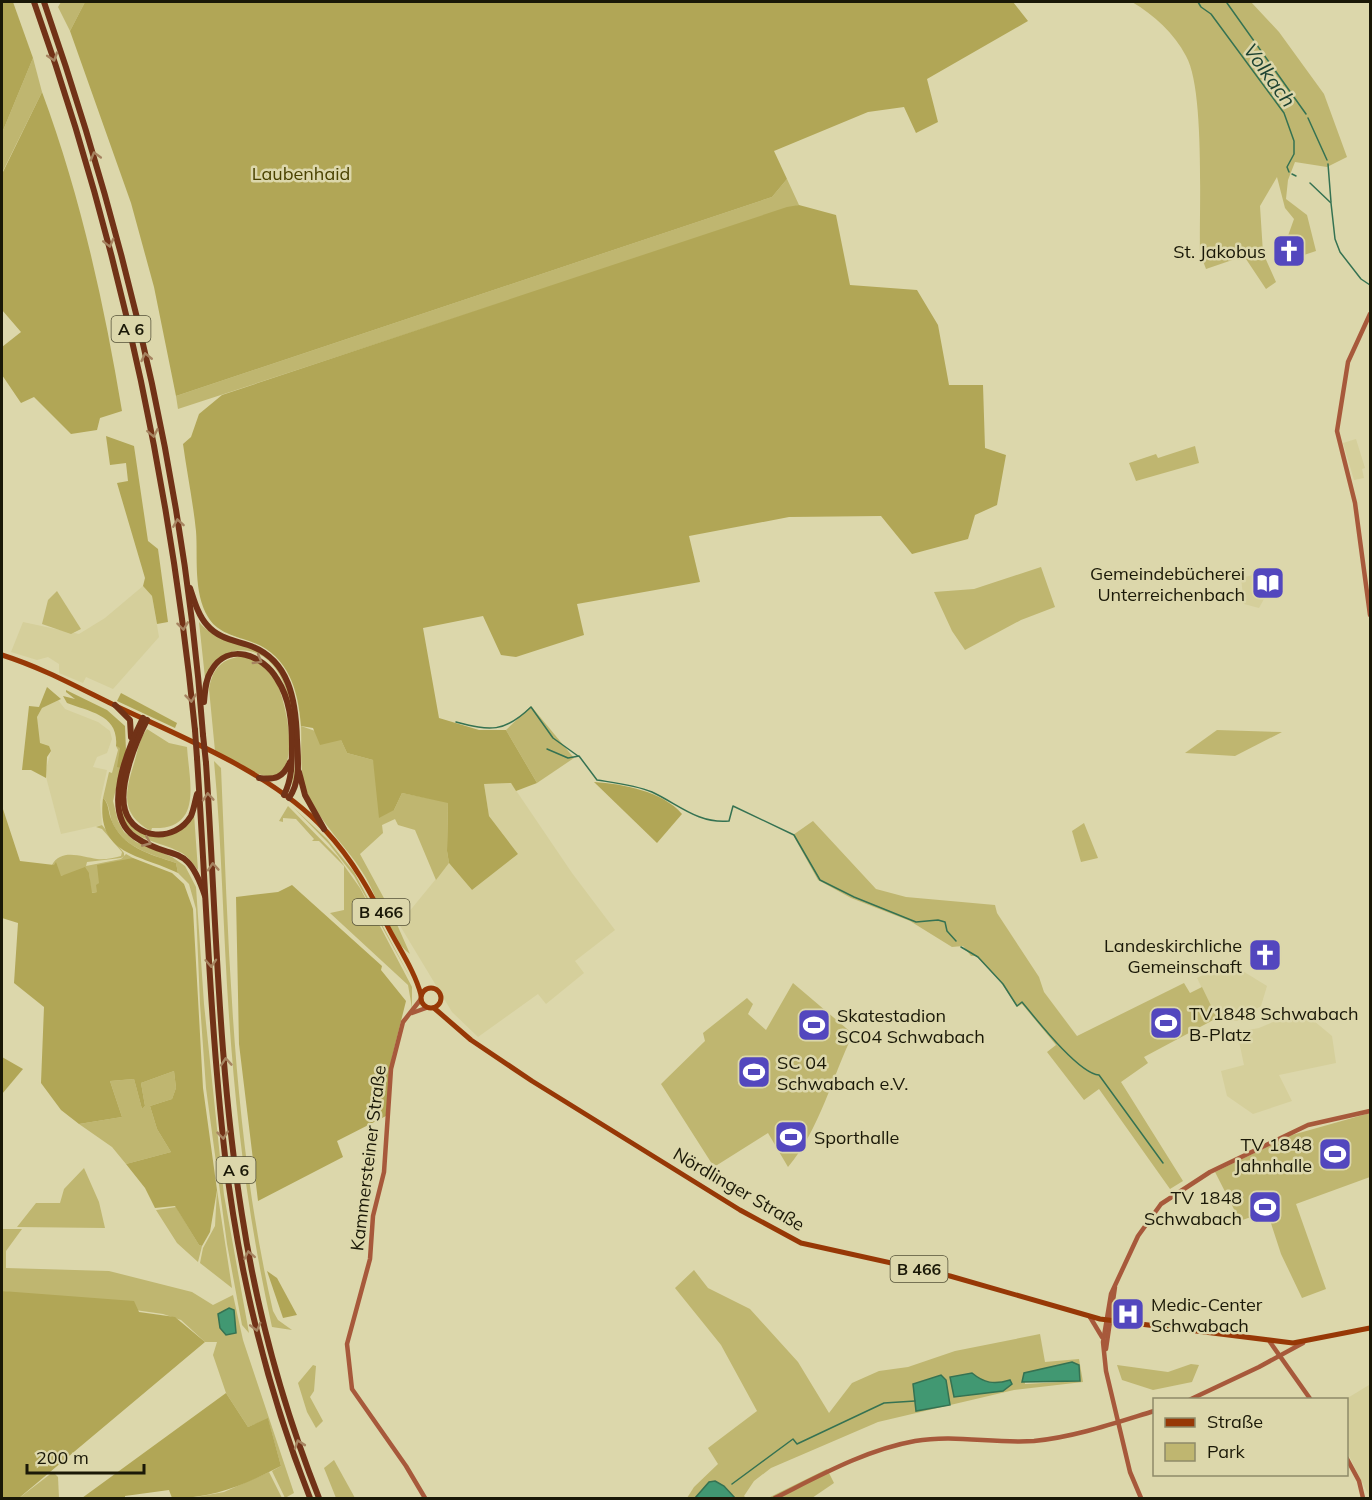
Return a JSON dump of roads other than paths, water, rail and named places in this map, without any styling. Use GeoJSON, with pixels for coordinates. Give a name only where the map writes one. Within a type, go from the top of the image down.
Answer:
{"type":"FeatureCollection","features":[{"type":"Feature","properties":{"kind":"highway","name":"A 6"},"geometry":{"type":"LineString","coordinates":[[34,2],[80,140],[129,320],[172,540],[195,730],[218,1087],[240,1251],[267,1372],[310,1498]]}},
{"type":"Feature","properties":{"kind":"highway","name":"A 6"},"geometry":{"type":"LineString","coordinates":[[44,2],[89,137],[126,274],[162,435],[185,571],[202,715],[227,1085],[241,1212],[256,1291],[276,1372],[319,1498]]}},
{"type":"Feature","properties":{"kind":"highway"},"geometry":{"type":"LineString","coordinates":[[185,571],[196,604],[209,627],[223,638],[265,653],[284,673],[295,704],[298,769],[305,795],[324,829]]}},
{"type":"Feature","properties":{"kind":"highway"},"geometry":{"type":"LineString","coordinates":[[202,715],[208,677],[215,665],[234,654],[255,656],[273,672],[285,694],[291,724],[291,777],[287,797]]}},
{"type":"Feature","properties":{"kind":"highway"},"geometry":{"type":"LineString","coordinates":[[116,705],[130,720],[131,744]]}},
{"type":"Feature","properties":{"kind":"highway"},"geometry":{"type":"LineString","coordinates":[[145,719],[131,744],[117,798],[120,818],[133,836],[176,853],[187,861],[196,872],[208,905]]}},
{"type":"Feature","properties":{"kind":"highway"},"geometry":{"type":"LineString","coordinates":[[145,719],[135,746],[124,789],[124,805],[132,824],[154,835],[168,833],[181,827],[192,815],[199,781]]}},
{"type":"Feature","properties":{"kind":"highway"},"geometry":{"type":"LineString","coordinates":[[259,778],[274,779],[280,776],[292,756]]}},
{"type":"Feature","properties":{"kind":"highway"},"geometry":{"type":"LineString","coordinates":[[287,797],[298,769]]}},
{"type":"Feature","properties":{"kind":"main road","name":"B 466"},"geometry":{"type":"LineString","coordinates":[[2,655],[40,668],[89,691],[259,778],[287,797],[324,829],[364,880],[414,975],[421,997]]}},
{"type":"Feature","properties":{"kind":"main road","name":"B 466"},"geometry":{"type":"LineString","coordinates":[[414,975],[428,988]]}},
{"type":"Feature","properties":{"kind":"main road"},"geometry":{"type":"LineString","coordinates":[[428,988],[438,991],[440,1003],[434,1008],[426,1008],[421,997],[428,988]]}},
{"type":"Feature","properties":{"kind":"main road","name":"B 466"},"geometry":{"type":"LineString","coordinates":[[440,1003],[451,1021]]}},
{"type":"Feature","properties":{"kind":"main road","name":"B 466"},"geometry":{"type":"LineString","coordinates":[[434,1008],[451,1021]]}},
{"type":"Feature","properties":{"kind":"main road","name":"Nördlinger Straße"},"geometry":{"type":"LineString","coordinates":[[451,1021],[471,1041],[532,1081],[792,1240],[826,1250],[950,1276],[1090,1317],[1270,1342],[1303,1343]]}},
{"type":"Feature","properties":{"kind":"main road","name":"B 466"},"geometry":{"type":"LineString","coordinates":[[1303,1343],[1371,1328]]}},
{"type":"Feature","properties":{"kind":"street"},"geometry":{"type":"LineString","coordinates":[[1371,314],[1348,362],[1337,431],[1356,503],[1371,615]]}},
{"type":"Feature","properties":{"kind":"street","name":"Kammersteiner Straße"},"geometry":{"type":"LineString","coordinates":[[421,997],[403,1023],[392,1070],[384,1172],[373,1216],[370,1259],[348,1336],[348,1353],[352,1389],[406,1466],[425,1498]]}},
{"type":"Feature","properties":{"kind":"street"},"geometry":{"type":"LineString","coordinates":[[410,1014],[426,1008]]}},
{"type":"Feature","properties":{"kind":"street"},"geometry":{"type":"LineString","coordinates":[[1103,1342],[1115,1284],[1138,1236],[1161,1204],[1191,1182],[1308,1125],[1371,1111]]}},
{"type":"Feature","properties":{"kind":"street"},"geometry":{"type":"LineString","coordinates":[[1090,1317],[1099,1329],[1103,1342],[1130,1472],[1142,1498]]}},
{"type":"Feature","properties":{"kind":"street"},"geometry":{"type":"LineString","coordinates":[[1105,1354],[1107,1320]]}},
{"type":"Feature","properties":{"kind":"street"},"geometry":{"type":"LineString","coordinates":[[1270,1342],[1310,1398]]}},
{"type":"Feature","properties":{"kind":"street"},"geometry":{"type":"LineString","coordinates":[[1194,1398],[1303,1343]]}},
{"type":"Feature","properties":{"kind":"street"},"geometry":{"type":"LineString","coordinates":[[775,1498],[836,1467],[915,1441],[964,1437],[1031,1441],[1056,1438],[1153,1412]]}},
{"type":"Feature","properties":{"kind":"street"},"geometry":{"type":"LineString","coordinates":[[1348,1459],[1359,1481],[1363,1498]]}},
{"type":"Feature","properties":{"kind":"waterway","name":"Volkach"},"geometry":{"type":"LineString","coordinates":[[1198,2],[1211,14],[1284,113],[1294,141],[1294,154],[1287,167],[1289,172]]}},
{"type":"Feature","properties":{"kind":"waterway"},"geometry":{"type":"LineString","coordinates":[[1227,3],[1306,114]]}},
{"type":"Feature","properties":{"kind":"waterway"},"geometry":{"type":"LineString","coordinates":[[1308,118],[1327,160]]}},
{"type":"Feature","properties":{"kind":"waterway"},"geometry":{"type":"LineString","coordinates":[[1328,164],[1331,202]]}},
{"type":"Feature","properties":{"kind":"waterway","name":"Volkach"},"geometry":{"type":"LineString","coordinates":[[1292,174],[1296,176]]}},
{"type":"Feature","properties":{"kind":"waterway","name":"Volkach"},"geometry":{"type":"LineString","coordinates":[[1310,183],[1331,203],[1335,239],[1340,252],[1361,279],[1370,285]]}},
{"type":"Feature","properties":{"kind":"waterway"},"geometry":{"type":"LineString","coordinates":[[456,722],[496,728],[513,722],[531,707],[553,738],[578,756]]}},
{"type":"Feature","properties":{"kind":"waterway"},"geometry":{"type":"LineString","coordinates":[[547,749],[568,758],[579,756],[597,780],[625,784],[652,792],[698,816],[729,821],[733,806],[794,835],[820,880],[854,897],[916,922],[938,920],[945,922],[947,931],[956,941]]}},
{"type":"Feature","properties":{"kind":"waterway"},"geometry":{"type":"LineString","coordinates":[[961,947],[978,957],[1003,984],[1017,1006],[1022,1002],[1080,1066],[1099,1075],[1163,1163]]}},
{"type":"Feature","properties":{"kind":"waterway"},"geometry":{"type":"LineString","coordinates":[[732,1484],[793,1439],[797,1444],[884,1403],[915,1401]]}},
{"type":"Feature","properties":{"kind":"place","name":"St. Jakobus"},"geometry":{"type":"Point","coordinates":[1289,251]}},
{"type":"Feature","properties":{"kind":"place","name":"Gemeindebücherei Unterreichenbach"},"geometry":{"type":"Point","coordinates":[1268,583]}},
{"type":"Feature","properties":{"kind":"place","name":"Landeskirchliche Gemeinschaft"},"geometry":{"type":"Point","coordinates":[1265,955]}},
{"type":"Feature","properties":{"kind":"place","name":"TV1848 Schwabach B-Platz"},"geometry":{"type":"Point","coordinates":[1166,1023]}},
{"type":"Feature","properties":{"kind":"place","name":"Skatestadion SC04 Schwabach"},"geometry":{"type":"Point","coordinates":[814,1025]}},
{"type":"Feature","properties":{"kind":"place","name":"SC 04 Schwabach e.V."},"geometry":{"type":"Point","coordinates":[754,1072]}},
{"type":"Feature","properties":{"kind":"place","name":"Sporthalle"},"geometry":{"type":"Point","coordinates":[791,1137]}},
{"type":"Feature","properties":{"kind":"place","name":"TV 1848 Jahnhalle"},"geometry":{"type":"Point","coordinates":[1335,1154]}},
{"type":"Feature","properties":{"kind":"place","name":"TV 1848 Schwabach"},"geometry":{"type":"Point","coordinates":[1265,1207]}},
{"type":"Feature","properties":{"kind":"place","name":"Medic-Center Schwabach"},"geometry":{"type":"Point","coordinates":[1128,1314]}},
{"type":"Feature","properties":{"kind":"park label","name":"Laubenhaid"},"geometry":{"type":"Point","coordinates":[301,173]}}]}
